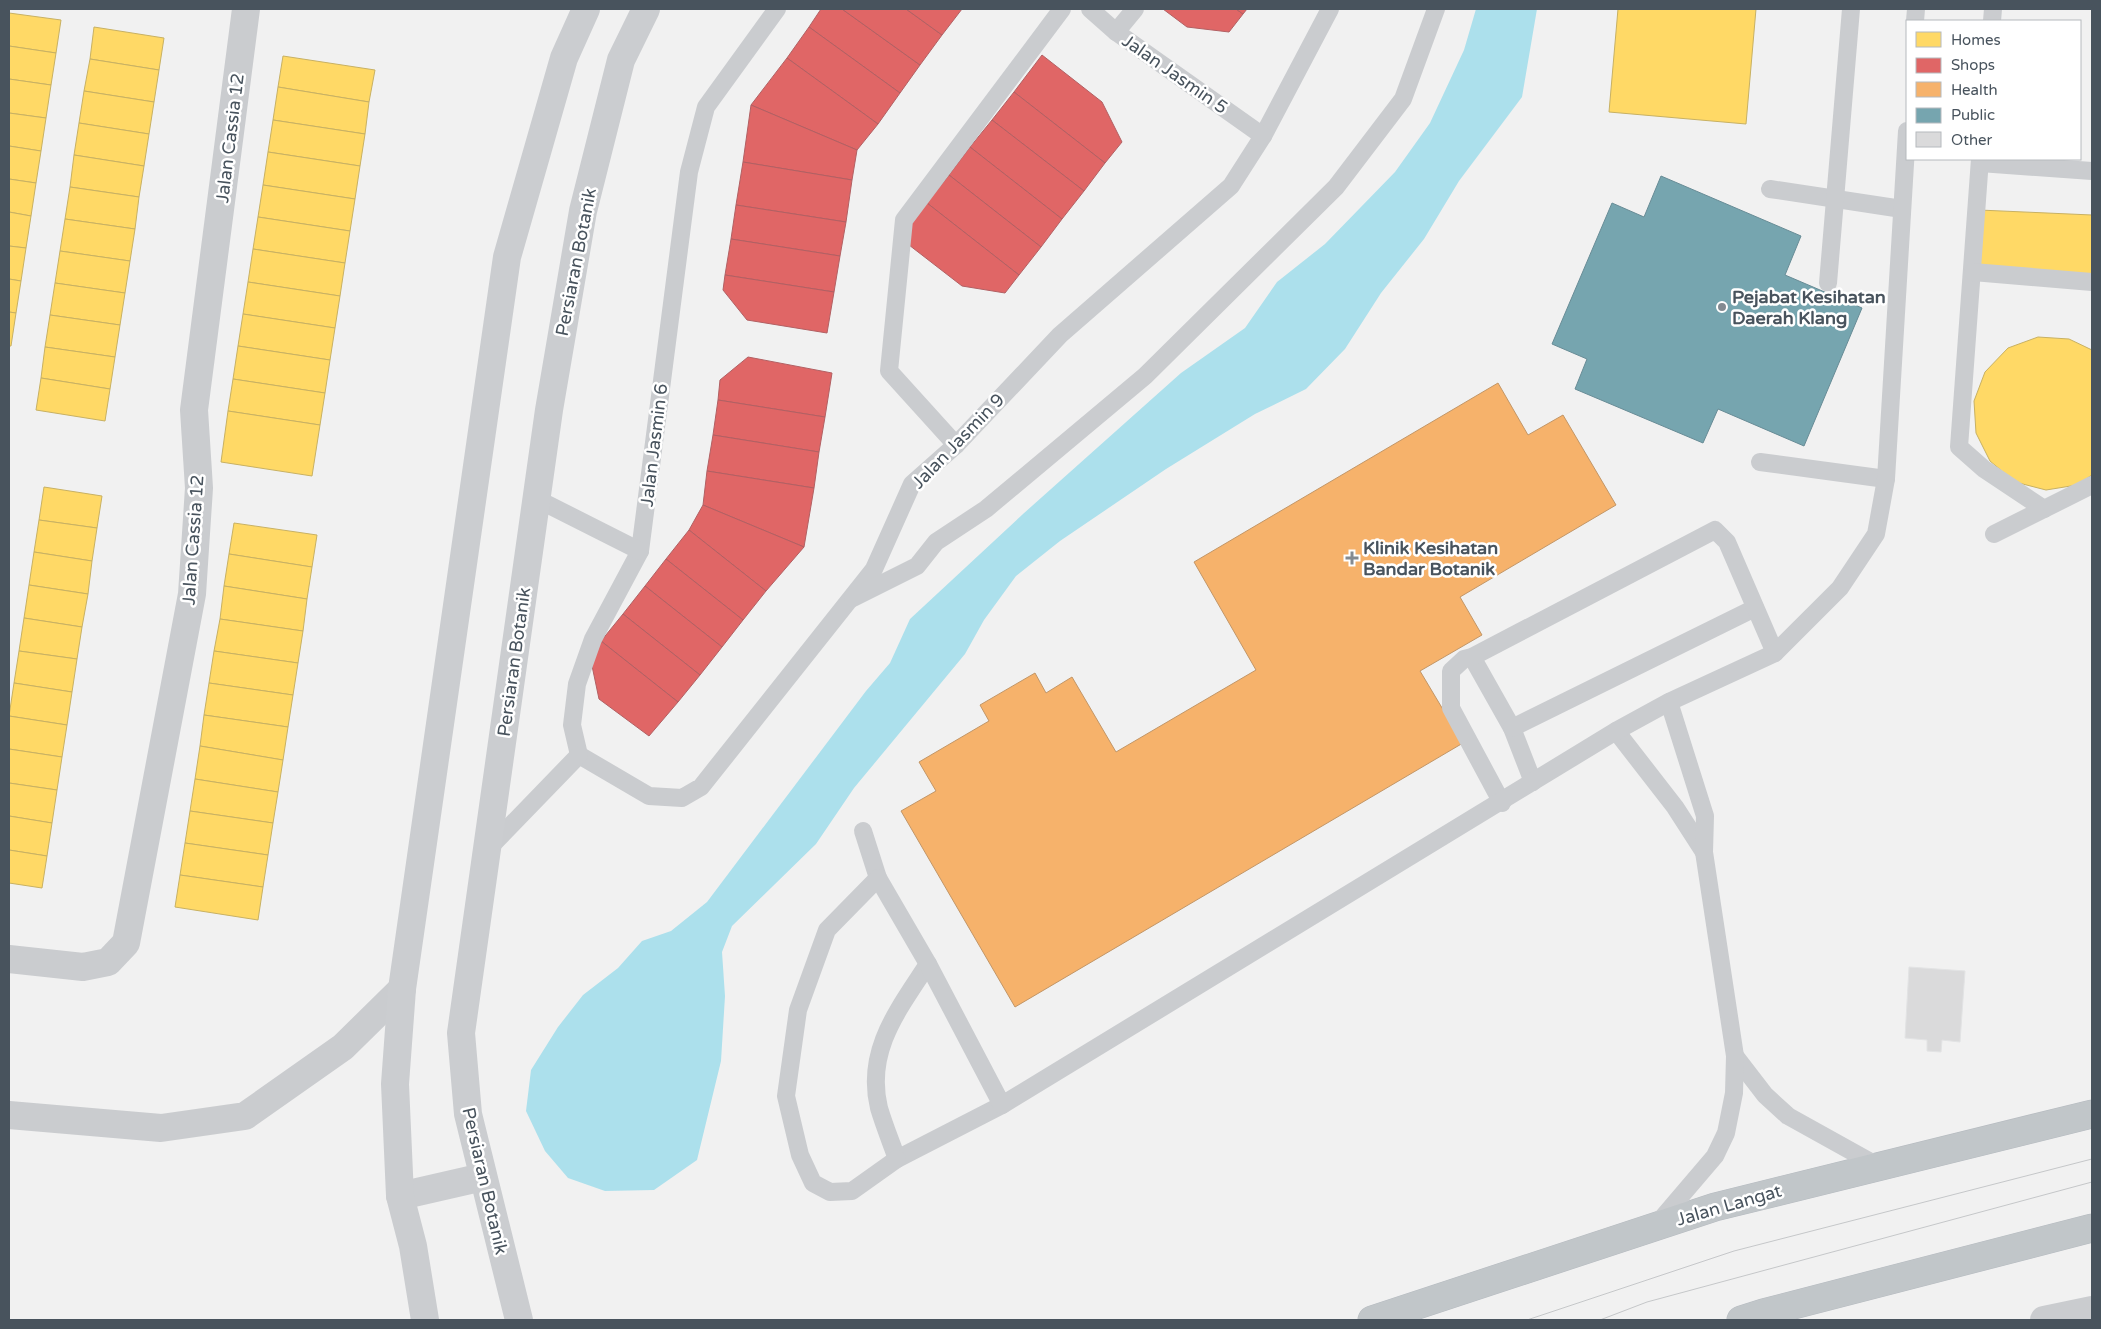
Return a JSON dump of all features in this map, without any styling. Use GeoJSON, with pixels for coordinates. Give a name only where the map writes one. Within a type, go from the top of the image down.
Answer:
{"type":"FeatureCollection","features":[{"type":"Feature","properties":{"kind":"highway","name":"Jalan Langat"},"geometry":{"type":"LineString","coordinates":[[1372,1320],[1715,1207],[2092,1114]]}},
{"type":"Feature","properties":{"kind":"highway"},"geometry":{"type":"LineString","coordinates":[[1741,1320],[1772,1310],[2092,1228]]}},
{"type":"Feature","properties":{"kind":"main road"},"geometry":{"type":"LineString","coordinates":[[425,1320],[413,1246],[400,1196],[395,1084],[402,989],[507,257],[564,58],[586,9]]}},
{"type":"Feature","properties":{"kind":"main road","name":"Persiaran Botanik"},"geometry":{"type":"LineString","coordinates":[[519,1320],[468,1114],[461,1033],[549,410],[583,211],[621,60],[646,9]]}},
{"type":"Feature","properties":{"kind":"main road"},"geometry":{"type":"LineString","coordinates":[[400,1196],[483,1177]]}},
{"type":"Feature","properties":{"kind":"street","name":"Jalan Cassia 12"},"geometry":{"type":"LineString","coordinates":[[9,959],[83,968],[108,962],[126,943],[192,594],[199,488],[194,410],[246,9]]}},
{"type":"Feature","properties":{"kind":"street"},"geometry":{"type":"LineString","coordinates":[[9,1115],[161,1128],[246,1116],[343,1047],[402,989]]}},
{"type":"Feature","properties":{"kind":"street"},"geometry":{"type":"LineString","coordinates":[[2044,1320],[2092,1310]]}},
{"type":"Feature","properties":{"kind":"lane","name":"Jalan Jasmin 6"},"geometry":{"type":"LineString","coordinates":[[579,756],[572,725],[577,684],[593,639],[640,551],[689,172],[706,107],[777,9]]}},
{"type":"Feature","properties":{"kind":"lane"},"geometry":{"type":"LineString","coordinates":[[956,445],[889,371],[904,220],[1062,9]]}},
{"type":"Feature","properties":{"kind":"lane","name":"Jalan Jasmin 5"},"geometry":{"type":"LineString","coordinates":[[1090,9],[1116,32],[1263,136]]}},
{"type":"Feature","properties":{"kind":"lane"},"geometry":{"type":"LineString","coordinates":[[1116,32],[1135,9]]}},
{"type":"Feature","properties":{"kind":"lane","name":"Jalan Jasmin 9"},"geometry":{"type":"LineString","coordinates":[[579,756],[649,796],[682,798],[701,787],[874,569],[912,484],[956,445],[1060,335],[1231,186],[1263,136],[1330,9]]}},
{"type":"Feature","properties":{"kind":"lane"},"geometry":{"type":"LineString","coordinates":[[849,600],[917,566],[936,542],[986,509],[1138,382],[1336,187],[1403,99],[1436,9]]}},
{"type":"Feature","properties":{"kind":"lane"},"geometry":{"type":"LineString","coordinates":[[1828,283],[1851,9]]}},
{"type":"Feature","properties":{"kind":"lane"},"geometry":{"type":"LineString","coordinates":[[878,878],[827,930],[798,1010],[786,1096],[800,1155],[813,1183],[830,1192],[852,1191],[897,1159],[1002,1105],[1502,803],[1616,731],[1669,702],[1775,653],[1840,588],[1876,534],[1886,479],[1906,147]]}},
{"type":"Feature","properties":{"kind":"lane"},"geometry":{"type":"LineString","coordinates":[[2044,509],[1984,469],[1959,446],[1974,272],[1980,161],[2092,170]]}},
{"type":"Feature","properties":{"kind":"lane"},"geometry":{"type":"LineString","coordinates":[[1770,189],[1902,209]]}},
{"type":"Feature","properties":{"kind":"lane"},"geometry":{"type":"LineString","coordinates":[[1974,272],[2092,282]]}},
{"type":"Feature","properties":{"kind":"lane"},"geometry":{"type":"LineString","coordinates":[[1760,462],[1886,479]]}},
{"type":"Feature","properties":{"kind":"lane"},"geometry":{"type":"LineString","coordinates":[[1994,534],[2092,484]]}},
{"type":"Feature","properties":{"kind":"lane"},"geometry":{"type":"LineString","coordinates":[[537,499],[640,551]]}},
{"type":"Feature","properties":{"kind":"lane"},"geometry":{"type":"LineString","coordinates":[[1502,803],[1451,708],[1451,671],[1464,658],[1472,657],[1715,530],[1727,542],[1775,653]]}},
{"type":"Feature","properties":{"kind":"lane"},"geometry":{"type":"LineString","coordinates":[[1512,728],[1755,608]]}},
{"type":"Feature","properties":{"kind":"lane"},"geometry":{"type":"LineString","coordinates":[[1472,657],[1512,728],[1533,782]]}},
{"type":"Feature","properties":{"kind":"lane"},"geometry":{"type":"LineString","coordinates":[[1656,1226],[1715,1156],[1726,1133],[1734,1093],[1735,1056],[1704,852],[1705,816],[1669,702]]}},
{"type":"Feature","properties":{"kind":"lane"},"geometry":{"type":"LineString","coordinates":[[1616,731],[1675,807],[1704,852]]}},
{"type":"Feature","properties":{"kind":"lane"},"geometry":{"type":"LineString","coordinates":[[487,850],[579,756]]}},
{"type":"Feature","properties":{"kind":"lane"},"geometry":{"type":"LineString","coordinates":[[862,831],[878,878],[928,964],[1002,1105]]}},
{"type":"Feature","properties":{"kind":"lane"},"geometry":{"type":"LineString","coordinates":[[897,1159],[879,1107],[876,1069],[888,1026],[928,964]]}},
{"type":"Feature","properties":{"kind":"lane"},"geometry":{"type":"LineString","coordinates":[[1735,1056],[1765,1095],[1788,1116],[1878,1166]]}},
{"type":"Feature","properties":{"kind":"water"},"geometry":{"type":"Polygon","coordinates":[[[1476,9],[1537,9],[1522,97],[1459,181],[1424,239],[1381,293],[1345,349],[1306,389],[1255,414],[1166,469],[1060,541],[1016,576],[984,620],[965,654],[854,788],[816,844],[732,926],[722,952],[725,996],[721,1061],[697,1160],[654,1190],[605,1191],[568,1178],[545,1151],[526,1111],[531,1070],[558,1027],[583,995],[618,968],[642,941],[671,931],[707,902],[866,691],[890,663],[910,619],[1023,514],[1181,373],[1245,328],[1277,282],[1325,244],[1395,172],[1430,123],[1464,50],[1476,9]]]}},
{"type":"Feature","properties":{"kind":"building: Homes"},"geometry":{"type":"Polygon","coordinates":[[[1618,9],[1756,9],[1746,124],[1609,112],[1618,9]]]}},
{"type":"Feature","properties":{"kind":"building: Homes"},"geometry":{"type":"Polygon","coordinates":[[[9,13],[61,20],[56,53],[9,46],[9,13]]]}},
{"type":"Feature","properties":{"kind":"building: Homes"},"geometry":{"type":"Polygon","coordinates":[[[94,27],[164,38],[159,70],[90,59],[94,27]]]}},
{"type":"Feature","properties":{"kind":"building: Homes"},"geometry":{"type":"Polygon","coordinates":[[[9,46],[56,53],[51,85],[9,79],[9,46]]]}},
{"type":"Feature","properties":{"kind":"building: Homes"},"geometry":{"type":"Polygon","coordinates":[[[283,56],[375,70],[369,102],[278,87],[283,56]]]}},
{"type":"Feature","properties":{"kind":"building: Homes"},"geometry":{"type":"Polygon","coordinates":[[[90,59],[159,70],[154,102],[84,91],[90,59]]]}},
{"type":"Feature","properties":{"kind":"building: Homes"},"geometry":{"type":"Polygon","coordinates":[[[9,79],[51,85],[46,118],[9,113],[9,79]]]}},
{"type":"Feature","properties":{"kind":"building: Homes"},"geometry":{"type":"Polygon","coordinates":[[[278,87],[369,102],[365,134],[273,120],[278,87]]]}},
{"type":"Feature","properties":{"kind":"building: Homes"},"geometry":{"type":"Polygon","coordinates":[[[84,91],[154,102],[149,134],[79,123],[84,91]]]}},
{"type":"Feature","properties":{"kind":"building: Homes"},"geometry":{"type":"Polygon","coordinates":[[[9,113],[46,118],[41,151],[9,146],[9,113]]]}},
{"type":"Feature","properties":{"kind":"building: Homes"},"geometry":{"type":"Polygon","coordinates":[[[273,120],[365,134],[360,166],[268,152],[273,120]]]}},
{"type":"Feature","properties":{"kind":"building: Homes"},"geometry":{"type":"Polygon","coordinates":[[[79,123],[149,134],[144,166],[74,155],[79,123]]]}},
{"type":"Feature","properties":{"kind":"building: Homes"},"geometry":{"type":"Polygon","coordinates":[[[9,146],[41,151],[36,183],[9,179],[9,146]]]}},
{"type":"Feature","properties":{"kind":"building: Homes"},"geometry":{"type":"Polygon","coordinates":[[[268,152],[360,166],[355,199],[263,185],[268,152]]]}},
{"type":"Feature","properties":{"kind":"building: Homes"},"geometry":{"type":"Polygon","coordinates":[[[74,155],[144,166],[139,197],[70,187],[74,155]]]}},
{"type":"Feature","properties":{"kind":"building: Homes"},"geometry":{"type":"Polygon","coordinates":[[[9,179],[36,183],[31,216],[9,212],[9,179]]]}},
{"type":"Feature","properties":{"kind":"building: Homes"},"geometry":{"type":"Polygon","coordinates":[[[263,185],[355,199],[350,231],[258,217],[263,185]]]}},
{"type":"Feature","properties":{"kind":"building: Homes"},"geometry":{"type":"Polygon","coordinates":[[[70,187],[139,197],[135,229],[65,219],[70,187]]]}},
{"type":"Feature","properties":{"kind":"building: Homes"},"geometry":{"type":"Polygon","coordinates":[[[1979,210],[2092,215],[2092,279],[1976,273],[1979,210]]]}},
{"type":"Feature","properties":{"kind":"building: Homes"},"geometry":{"type":"Polygon","coordinates":[[[9,212],[31,216],[26,248],[9,246],[9,212]]]}},
{"type":"Feature","properties":{"kind":"building: Homes"},"geometry":{"type":"Polygon","coordinates":[[[258,217],[350,231],[345,263],[253,249],[258,217]]]}},
{"type":"Feature","properties":{"kind":"building: Homes"},"geometry":{"type":"Polygon","coordinates":[[[65,219],[135,229],[130,261],[60,251],[65,219]]]}},
{"type":"Feature","properties":{"kind":"building: Homes"},"geometry":{"type":"Polygon","coordinates":[[[9,246],[26,248],[21,281],[9,279],[9,246]]]}},
{"type":"Feature","properties":{"kind":"building: Homes"},"geometry":{"type":"Polygon","coordinates":[[[253,249],[345,263],[340,296],[248,282],[253,249]]]}},
{"type":"Feature","properties":{"kind":"building: Homes"},"geometry":{"type":"Polygon","coordinates":[[[60,251],[130,261],[125,293],[55,283],[60,251]]]}},
{"type":"Feature","properties":{"kind":"building: Homes"},"geometry":{"type":"Polygon","coordinates":[[[9,279],[21,281],[16,313],[9,312],[9,279]]]}},
{"type":"Feature","properties":{"kind":"building: Homes"},"geometry":{"type":"Polygon","coordinates":[[[248,282],[340,296],[335,328],[243,314],[248,282]]]}},
{"type":"Feature","properties":{"kind":"building: Homes"},"geometry":{"type":"Polygon","coordinates":[[[55,283],[125,293],[120,325],[50,315],[55,283]]]}},
{"type":"Feature","properties":{"kind":"building: Homes"},"geometry":{"type":"Polygon","coordinates":[[[9,312],[16,313],[11,346],[9,346],[9,312]]]}},
{"type":"Feature","properties":{"kind":"building: Homes"},"geometry":{"type":"Polygon","coordinates":[[[243,314],[335,328],[330,360],[238,346],[243,314]]]}},
{"type":"Feature","properties":{"kind":"building: Homes"},"geometry":{"type":"Polygon","coordinates":[[[50,315],[120,325],[115,357],[45,347],[50,315]]]}},
{"type":"Feature","properties":{"kind":"building: Homes"},"geometry":{"type":"Polygon","coordinates":[[[2038,337],[2069,339],[2092,350],[2092,475],[2077,485],[2046,490],[2015,482],[1990,461],[1976,433],[1974,401],[1985,372],[2008,348],[2038,337]]]}},
{"type":"Feature","properties":{"kind":"building: Homes"},"geometry":{"type":"Polygon","coordinates":[[[238,346],[330,360],[325,393],[233,379],[238,346]]]}},
{"type":"Feature","properties":{"kind":"building: Homes"},"geometry":{"type":"Polygon","coordinates":[[[45,347],[115,357],[110,389],[41,378],[45,347]]]}},
{"type":"Feature","properties":{"kind":"building: Homes"},"geometry":{"type":"Polygon","coordinates":[[[41,378],[110,389],[105,421],[36,410],[41,378]]]}},
{"type":"Feature","properties":{"kind":"building: Homes"},"geometry":{"type":"Polygon","coordinates":[[[233,379],[325,393],[320,425],[228,411],[233,379]]]}},
{"type":"Feature","properties":{"kind":"building: Homes"},"geometry":{"type":"Polygon","coordinates":[[[228,411],[320,425],[312,476],[221,462],[228,411]]]}},
{"type":"Feature","properties":{"kind":"building: Homes"},"geometry":{"type":"Polygon","coordinates":[[[44,487],[102,496],[97,528],[39,520],[44,487]]]}},
{"type":"Feature","properties":{"kind":"building: Homes"},"geometry":{"type":"Polygon","coordinates":[[[39,520],[97,528],[92,561],[34,552],[39,520]]]}},
{"type":"Feature","properties":{"kind":"building: Homes"},"geometry":{"type":"Polygon","coordinates":[[[234,523],[317,535],[312,567],[229,554],[234,523]]]}},
{"type":"Feature","properties":{"kind":"building: Homes"},"geometry":{"type":"Polygon","coordinates":[[[34,552],[92,561],[88,594],[29,585],[34,552]]]}},
{"type":"Feature","properties":{"kind":"building: Homes"},"geometry":{"type":"Polygon","coordinates":[[[229,554],[312,567],[307,599],[224,586],[229,554]]]}},
{"type":"Feature","properties":{"kind":"building: Homes"},"geometry":{"type":"Polygon","coordinates":[[[29,585],[88,594],[82,627],[24,618],[29,585]]]}},
{"type":"Feature","properties":{"kind":"building: Homes"},"geometry":{"type":"Polygon","coordinates":[[[224,586],[307,599],[303,631],[220,619],[224,586]]]}},
{"type":"Feature","properties":{"kind":"building: Homes"},"geometry":{"type":"Polygon","coordinates":[[[24,618],[82,627],[77,659],[19,651],[24,618]]]}},
{"type":"Feature","properties":{"kind":"building: Homes"},"geometry":{"type":"Polygon","coordinates":[[[220,619],[303,631],[298,663],[214,651],[220,619]]]}},
{"type":"Feature","properties":{"kind":"building: Homes"},"geometry":{"type":"Polygon","coordinates":[[[19,651],[77,659],[72,692],[14,683],[19,651]]]}},
{"type":"Feature","properties":{"kind":"building: Homes"},"geometry":{"type":"Polygon","coordinates":[[[214,651],[298,663],[293,695],[209,683],[214,651]]]}},
{"type":"Feature","properties":{"kind":"building: Homes"},"geometry":{"type":"Polygon","coordinates":[[[14,683],[72,692],[67,725],[9,716],[14,683]]]}},
{"type":"Feature","properties":{"kind":"building: Homes"},"geometry":{"type":"Polygon","coordinates":[[[209,683],[293,695],[288,727],[204,715],[209,683]]]}},
{"type":"Feature","properties":{"kind":"building: Homes"},"geometry":{"type":"Polygon","coordinates":[[[204,715],[288,727],[283,760],[200,746],[204,715]]]}},
{"type":"Feature","properties":{"kind":"building: Homes"},"geometry":{"type":"Polygon","coordinates":[[[9,716],[67,725],[62,757],[9,749],[9,716]]]}},
{"type":"Feature","properties":{"kind":"building: Homes"},"geometry":{"type":"Polygon","coordinates":[[[200,746],[283,760],[278,792],[195,779],[200,746]]]}},
{"type":"Feature","properties":{"kind":"building: Homes"},"geometry":{"type":"Polygon","coordinates":[[[9,749],[62,757],[57,790],[9,783],[9,749]]]}},
{"type":"Feature","properties":{"kind":"building: Homes"},"geometry":{"type":"Polygon","coordinates":[[[195,779],[278,792],[273,823],[190,811],[195,779]]]}},
{"type":"Feature","properties":{"kind":"building: Homes"},"geometry":{"type":"Polygon","coordinates":[[[9,783],[57,790],[52,823],[9,816],[9,783]]]}},
{"type":"Feature","properties":{"kind":"building: Homes"},"geometry":{"type":"Polygon","coordinates":[[[190,811],[273,823],[268,855],[185,843],[190,811]]]}},
{"type":"Feature","properties":{"kind":"building: Homes"},"geometry":{"type":"Polygon","coordinates":[[[9,816],[52,823],[47,856],[9,850],[9,816]]]}},
{"type":"Feature","properties":{"kind":"building: Homes"},"geometry":{"type":"Polygon","coordinates":[[[185,843],[268,855],[263,887],[180,875],[185,843]]]}},
{"type":"Feature","properties":{"kind":"building: Homes"},"geometry":{"type":"Polygon","coordinates":[[[9,850],[47,856],[42,888],[9,883],[9,850]]]}},
{"type":"Feature","properties":{"kind":"building: Homes"},"geometry":{"type":"Polygon","coordinates":[[[180,875],[263,887],[258,920],[175,907],[180,875]]]}},
{"type":"Feature","properties":{"kind":"building: Shops"},"geometry":{"type":"Polygon","coordinates":[[[821,9],[842,9],[920,65],[900,93],[809,27],[821,9]]]}},
{"type":"Feature","properties":{"kind":"building: Shops"},"geometry":{"type":"Polygon","coordinates":[[[842,9],[906,9],[942,35],[920,65],[842,9]]]}},
{"type":"Feature","properties":{"kind":"building: Shops"},"geometry":{"type":"Polygon","coordinates":[[[906,9],[962,9],[942,35],[906,9]]]}},
{"type":"Feature","properties":{"kind":"building: Shops"},"geometry":{"type":"Polygon","coordinates":[[[1163,9],[1236,9],[1243,14],[1229,32],[1187,27],[1163,9]]]}},
{"type":"Feature","properties":{"kind":"building: Shops"},"geometry":{"type":"Polygon","coordinates":[[[1236,9],[1247,9],[1243,14],[1236,9]]]}},
{"type":"Feature","properties":{"kind":"building: Shops"},"geometry":{"type":"Polygon","coordinates":[[[809,27],[900,93],[878,124],[787,58],[809,27]]]}},
{"type":"Feature","properties":{"kind":"building: Shops"},"geometry":{"type":"Polygon","coordinates":[[[1042,55],[1102,102],[1122,142],[1105,163],[1014,92],[1042,55]]]}},
{"type":"Feature","properties":{"kind":"building: Shops"},"geometry":{"type":"Polygon","coordinates":[[[787,58],[878,124],[857,150],[751,105],[787,58]]]}},
{"type":"Feature","properties":{"kind":"building: Shops"},"geometry":{"type":"Polygon","coordinates":[[[1014,92],[1105,163],[1084,191],[992,120],[1014,92]]]}},
{"type":"Feature","properties":{"kind":"building: Shops"},"geometry":{"type":"Polygon","coordinates":[[[751,105],[857,150],[852,180],[743,162],[751,105]]]}},
{"type":"Feature","properties":{"kind":"building: Shops"},"geometry":{"type":"Polygon","coordinates":[[[992,120],[1084,191],[1062,219],[970,147],[992,120]]]}},
{"type":"Feature","properties":{"kind":"building: Shops"},"geometry":{"type":"Polygon","coordinates":[[[970,147],[1062,219],[1041,247],[949,175],[970,147]]]}},
{"type":"Feature","properties":{"kind":"building: Shops"},"geometry":{"type":"Polygon","coordinates":[[[743,162],[852,180],[846,222],[736,205],[743,162]]]}},
{"type":"Feature","properties":{"kind":"building: Shops"},"geometry":{"type":"Polygon","coordinates":[[[949,175],[1041,247],[1019,275],[927,203],[949,175]]]}},
{"type":"Feature","properties":{"kind":"building: Shops"},"geometry":{"type":"Polygon","coordinates":[[[927,203],[1019,275],[1005,293],[962,286],[900,238],[927,203]]]}},
{"type":"Feature","properties":{"kind":"building: Shops"},"geometry":{"type":"Polygon","coordinates":[[[736,205],[846,222],[840,256],[731,239],[736,205]]]}},
{"type":"Feature","properties":{"kind":"building: Shops"},"geometry":{"type":"Polygon","coordinates":[[[731,239],[840,256],[834,292],[725,275],[731,239]]]}},
{"type":"Feature","properties":{"kind":"building: Shops"},"geometry":{"type":"Polygon","coordinates":[[[725,275],[834,292],[827,333],[747,320],[723,290],[725,275]]]}},
{"type":"Feature","properties":{"kind":"building: Shops"},"geometry":{"type":"Polygon","coordinates":[[[748,357],[832,373],[825,417],[718,400],[720,380],[748,357]]]}},
{"type":"Feature","properties":{"kind":"building: Shops"},"geometry":{"type":"Polygon","coordinates":[[[718,400],[825,417],[819,452],[713,435],[718,400]]]}},
{"type":"Feature","properties":{"kind":"building: Shops"},"geometry":{"type":"Polygon","coordinates":[[[713,435],[819,452],[814,488],[707,471],[713,435]]]}},
{"type":"Feature","properties":{"kind":"building: Shops"},"geometry":{"type":"Polygon","coordinates":[[[707,471],[814,488],[804,547],[703,505],[707,471]]]}},
{"type":"Feature","properties":{"kind":"building: Shops"},"geometry":{"type":"Polygon","coordinates":[[[703,505],[804,547],[766,591],[689,530],[703,505]]]}},
{"type":"Feature","properties":{"kind":"building: Shops"},"geometry":{"type":"Polygon","coordinates":[[[689,530],[766,591],[743,620],[666,559],[689,530]]]}},
{"type":"Feature","properties":{"kind":"building: Shops"},"geometry":{"type":"Polygon","coordinates":[[[666,559],[743,620],[722,647],[645,586],[666,559]]]}},
{"type":"Feature","properties":{"kind":"building: Shops"},"geometry":{"type":"Polygon","coordinates":[[[645,586],[722,647],[700,675],[623,614],[645,586]]]}},
{"type":"Feature","properties":{"kind":"building: Shops"},"geometry":{"type":"Polygon","coordinates":[[[623,614],[700,675],[678,702],[601,641],[623,614]]]}},
{"type":"Feature","properties":{"kind":"building: Shops"},"geometry":{"type":"Polygon","coordinates":[[[601,641],[678,702],[649,736],[599,699],[591,661],[601,641]]]}},
{"type":"Feature","properties":{"kind":"building: Health"},"geometry":{"type":"Polygon","coordinates":[[[1498,383],[1528,435],[1563,415],[1616,505],[1460,597],[1482,635],[1420,671],[1463,743],[1015,1007],[901,811],[936,791],[919,762],[989,721],[980,705],[1035,673],[1046,693],[1072,677],[1116,752],[1256,670],[1194,562],[1498,383]]]}},
{"type":"Feature","properties":{"kind":"building: Public"},"geometry":{"type":"Polygon","coordinates":[[[1661,176],[1801,236],[1785,275],[1862,308],[1804,446],[1718,409],[1703,443],[1575,389],[1587,359],[1552,344],[1612,203],[1644,217],[1661,176]]]}},
{"type":"Feature","properties":{"kind":"building: Other"},"geometry":{"type":"Polygon","coordinates":[[[1909,967],[1965,971],[1960,1042],[1942,1040],[1941,1052],[1927,1051],[1927,1040],[1905,1038],[1909,967]]]}},
{"type":"Feature","properties":{"kind":"tram line"},"geometry":{"type":"LineString","coordinates":[[1527,1320],[1734,1251],[2092,1159]]}},
{"type":"Feature","properties":{"kind":"tram line"},"geometry":{"type":"LineString","coordinates":[[1600,1320],[1647,1302],[2092,1182]]}},
{"type":"Feature","properties":{"kind":"place","name":"Pejabat Kesihatan Daerah Klang"},"geometry":{"type":"Point","coordinates":[1722,307]}},
{"type":"Feature","properties":{"kind":"place","name":"Klinik Kesihatan Bandar Botanik"},"geometry":{"type":"Point","coordinates":[1352,558]}}]}
